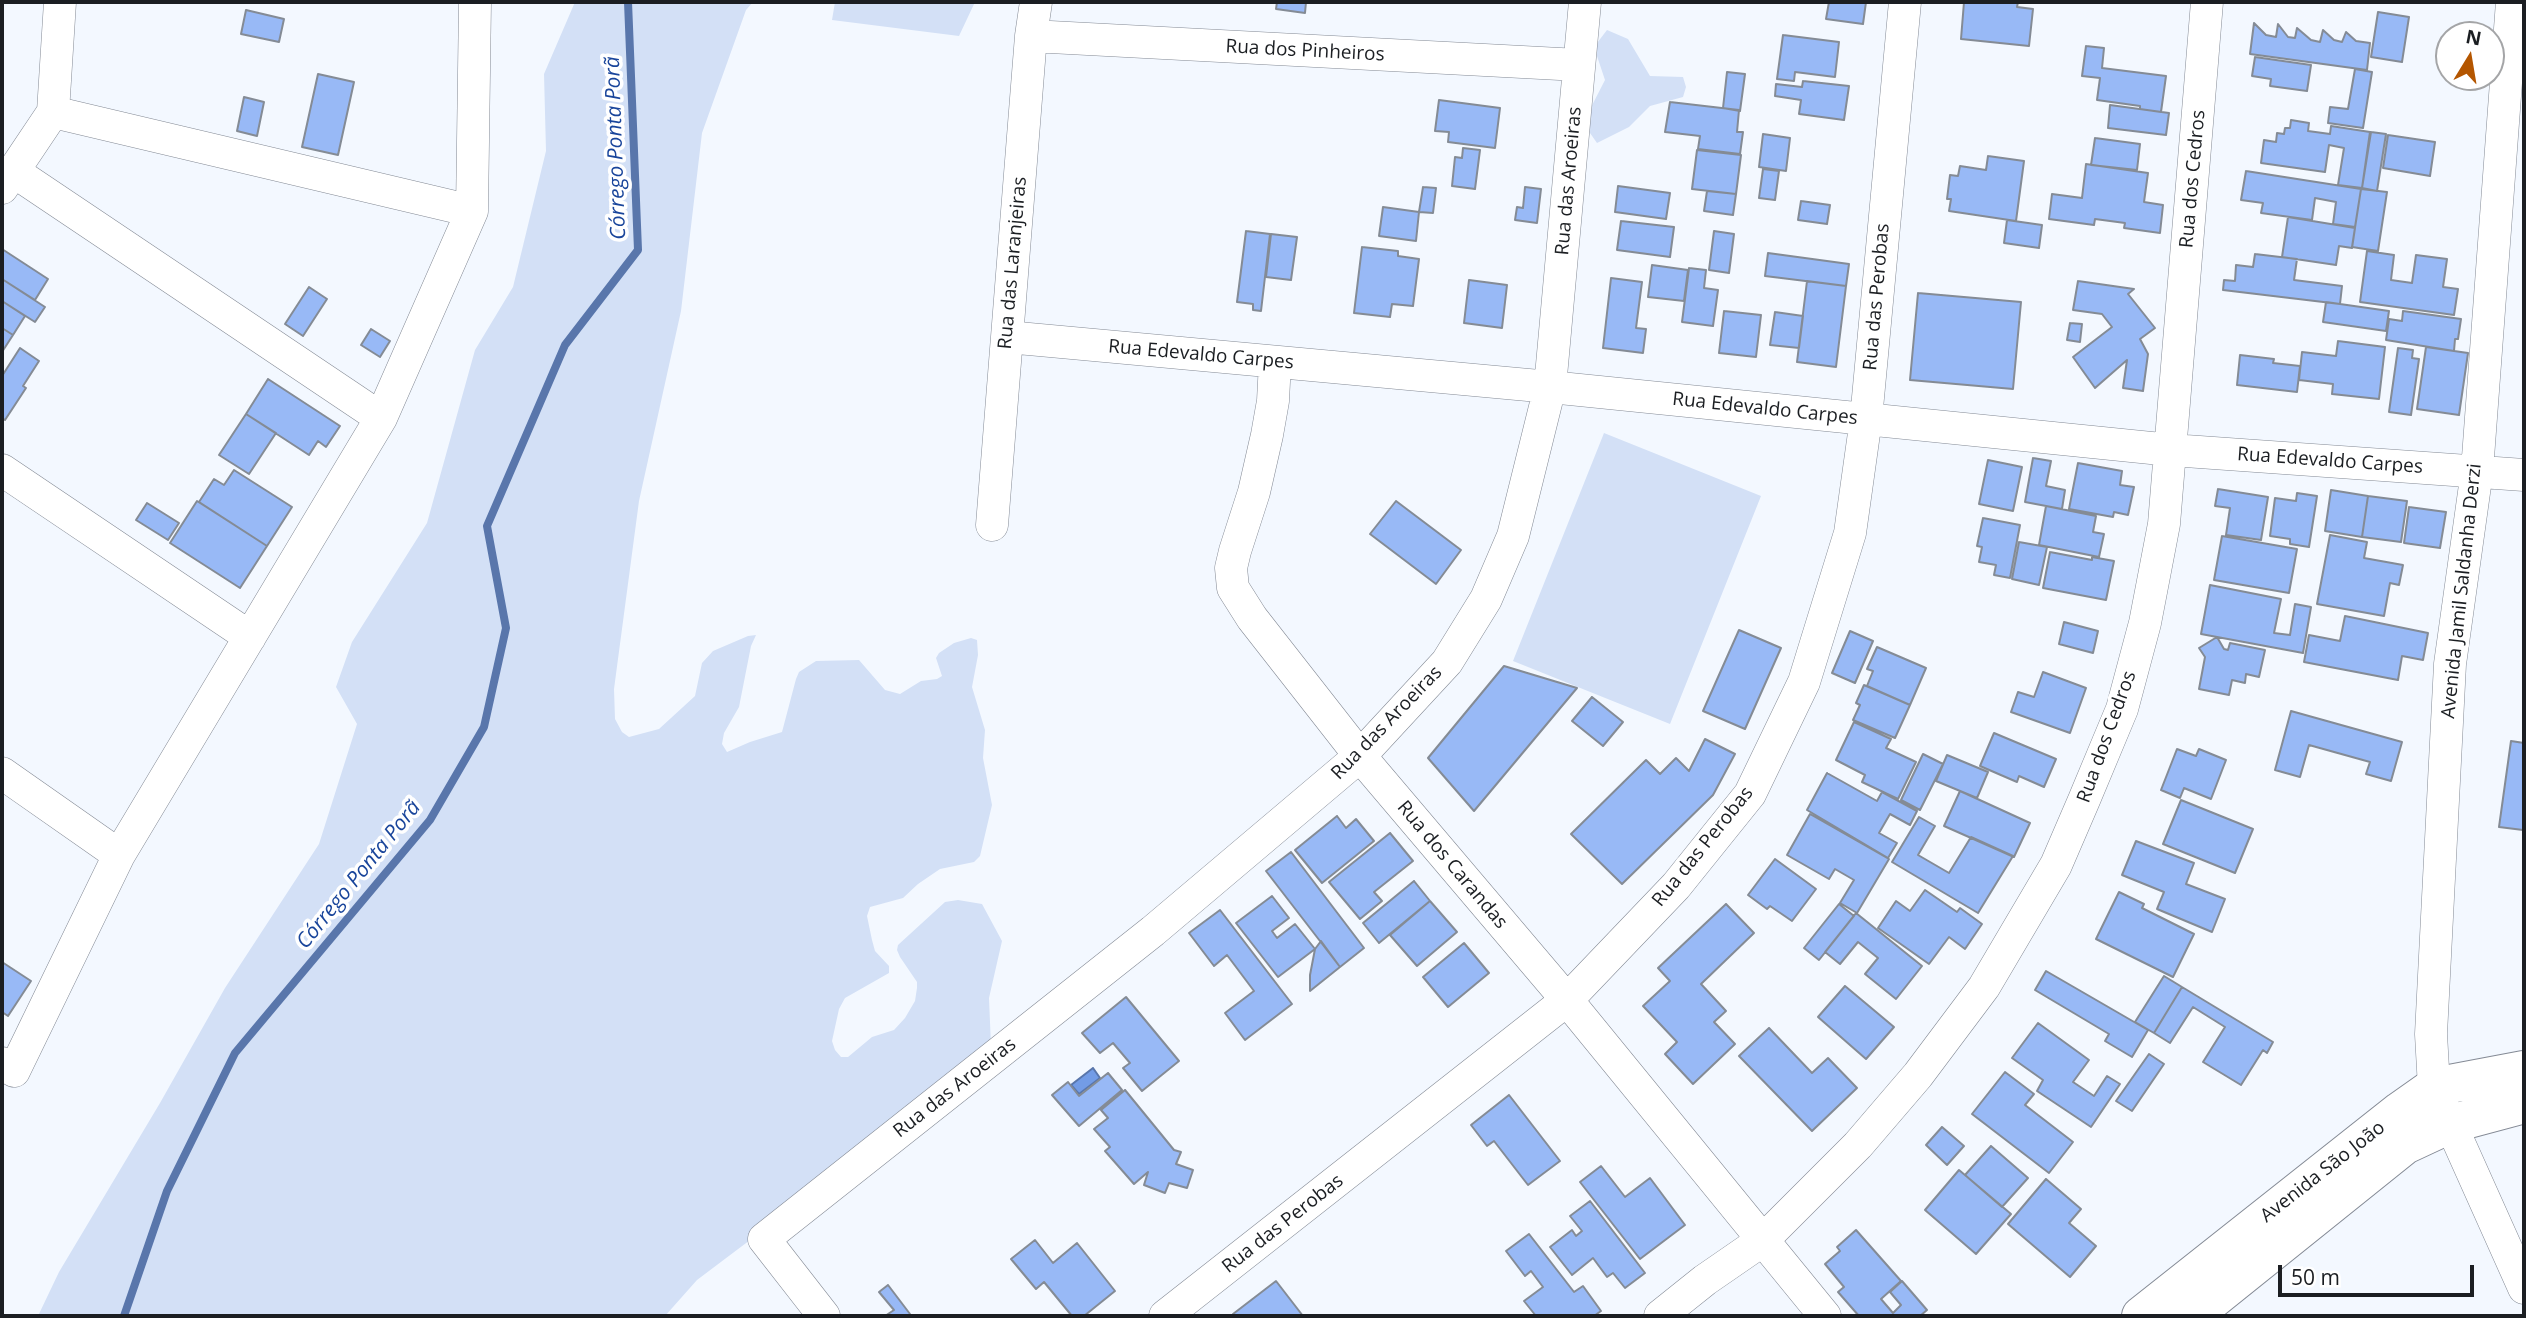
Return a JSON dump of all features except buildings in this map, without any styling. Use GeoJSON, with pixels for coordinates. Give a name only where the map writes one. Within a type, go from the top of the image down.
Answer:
{"type":"FeatureCollection","features":[{"type":"Feature","properties":{"kind":"street"},"geometry":{"type":"LineString","coordinates":[[60,2],[52,112],[8,180],[381,418]]}},
{"type":"Feature","properties":{"kind":"street"},"geometry":{"type":"LineString","coordinates":[[2,1063],[14,1071],[119,855],[381,418],[471,211],[475,2]]}},
{"type":"Feature","properties":{"kind":"street","name":"Rua das Laranjeiras"},"geometry":{"type":"LineString","coordinates":[[992,525],[1031,36],[1036,2]]}},
{"type":"Feature","properties":{"kind":"street","name":"Rua das Aroeiras"},"geometry":{"type":"LineString","coordinates":[[824,1316],[764,1239],[1153,931],[1360,756],[1447,662],[1486,599],[1513,536],[1550,387],[1585,2]]}},
{"type":"Feature","properties":{"kind":"street","name":"Rua das Perobas"},"geometry":{"type":"LineString","coordinates":[[1165,1316],[1567,1000],[1676,886],[1750,794],[1804,682],[1850,533],[1866,419],[1905,2]]}},
{"type":"Feature","properties":{"kind":"street","name":"Rua dos Cedros"},"geometry":{"type":"LineString","coordinates":[[1660,1316],[1705,1280],[1763,1240],[1858,1144],[1918,1075],[1984,987],[2056,865],[2122,709],[2145,623],[2164,524],[2207,2]]}},
{"type":"Feature","properties":{"kind":"street","name":"Avenida Jamil Saldanha Derzi"},"geometry":{"type":"LineString","coordinates":[[2512,2],[2477,471],[2450,664],[2431,1034],[2434,1087],[2524,1288]]}},
{"type":"Feature","properties":{"kind":"street","name":"Rua dos Pinheiros"},"geometry":{"type":"LineString","coordinates":[[1031,36],[1579,65]]}},
{"type":"Feature","properties":{"kind":"street"},"geometry":{"type":"LineString","coordinates":[[52,112],[471,211]]}},
{"type":"Feature","properties":{"kind":"street","name":"Rua Edevaldo Carpes"},"geometry":{"type":"LineString","coordinates":[[1007,337],[1550,387],[2171,450],[2524,475]]}},
{"type":"Feature","properties":{"kind":"street","name":"Rua dos Carandas"},"geometry":{"type":"LineString","coordinates":[[1275,362],[1273,401],[1267,435],[1254,492],[1231,568],[1233,588],[1252,618],[1360,756],[1567,1000],[1825,1316]]}},
{"type":"Feature","properties":{"kind":"street"},"geometry":{"type":"LineString","coordinates":[[2,470],[250,637]]}},
{"type":"Feature","properties":{"kind":"street"},"geometry":{"type":"LineString","coordinates":[[2,773],[119,855]]}},
{"type":"Feature","properties":{"kind":"street","name":"Avenida São João"},"geometry":{"type":"LineString","coordinates":[[2186,1307],[2400,1111],[2434,1087],[2524,1070]]}},
{"type":"Feature","properties":{"kind":"street","name":"Avenida São João"},"geometry":{"type":"LineString","coordinates":[[2141,1316],[2186,1307],[2405,1145],[2450,1124],[2524,1104]]}},
{"type":"Feature","properties":{"kind":"shaded area"},"geometry":{"type":"Polygon","coordinates":[[[575,2],[753,2],[746,10],[702,133],[681,311],[639,501],[614,689],[615,719],[622,732],[629,737],[659,729],[695,696],[702,663],[713,651],[756,635],[751,646],[739,707],[724,733],[722,744],[727,752],[782,732],[799,672],[816,661],[859,660],[885,690],[900,694],[921,681],[942,676],[936,658],[939,653],[954,643],[971,638],[977,640],[978,655],[972,687],[985,730],[983,758],[992,805],[980,856],[974,862],[940,869],[903,898],[870,907],[867,916],[875,951],[889,966],[889,973],[845,998],[839,1009],[832,1041],[841,1057],[848,1057],[872,1037],[894,1030],[905,1018],[915,1001],[917,982],[900,957],[898,945],[945,902],[958,900],[982,904],[1002,941],[989,998],[991,1046],[770,1225],[697,1280],[665,1316],[38,1316],[59,1272],[225,988],[319,844],[357,724],[336,687],[352,642],[427,523],[475,350],[513,287],[546,151],[544,74],[575,2]]]}},
{"type":"Feature","properties":{"kind":"shaded area"},"geometry":{"type":"Polygon","coordinates":[[[835,2],[975,2],[959,36],[832,20],[835,2]]]}},
{"type":"Feature","properties":{"kind":"shaded area"},"geometry":{"type":"Polygon","coordinates":[[[1607,30],[1628,39],[1650,76],[1683,77],[1686,87],[1683,97],[1650,106],[1629,127],[1597,143],[1583,123],[1605,80],[1594,47],[1607,30]]]}},
{"type":"Feature","properties":{"kind":"shaded area"},"geometry":{"type":"Polygon","coordinates":[[[1604,433],[1761,496],[1670,724],[1513,661],[1604,433]]]}},
{"type":"Feature","properties":{"kind":"water"},"geometry":{"type":"Polygon","coordinates":[[[1093,1068],[1100,1078],[1079,1094],[1071,1085],[1093,1068]]]}},
{"type":"Feature","properties":{"kind":"waterway","name":"Córrego Ponta Porã"},"geometry":{"type":"LineString","coordinates":[[124,1316],[167,1191],[235,1053],[430,820],[484,727],[506,628],[487,526],[565,345],[638,250],[628,2]]}}]}
